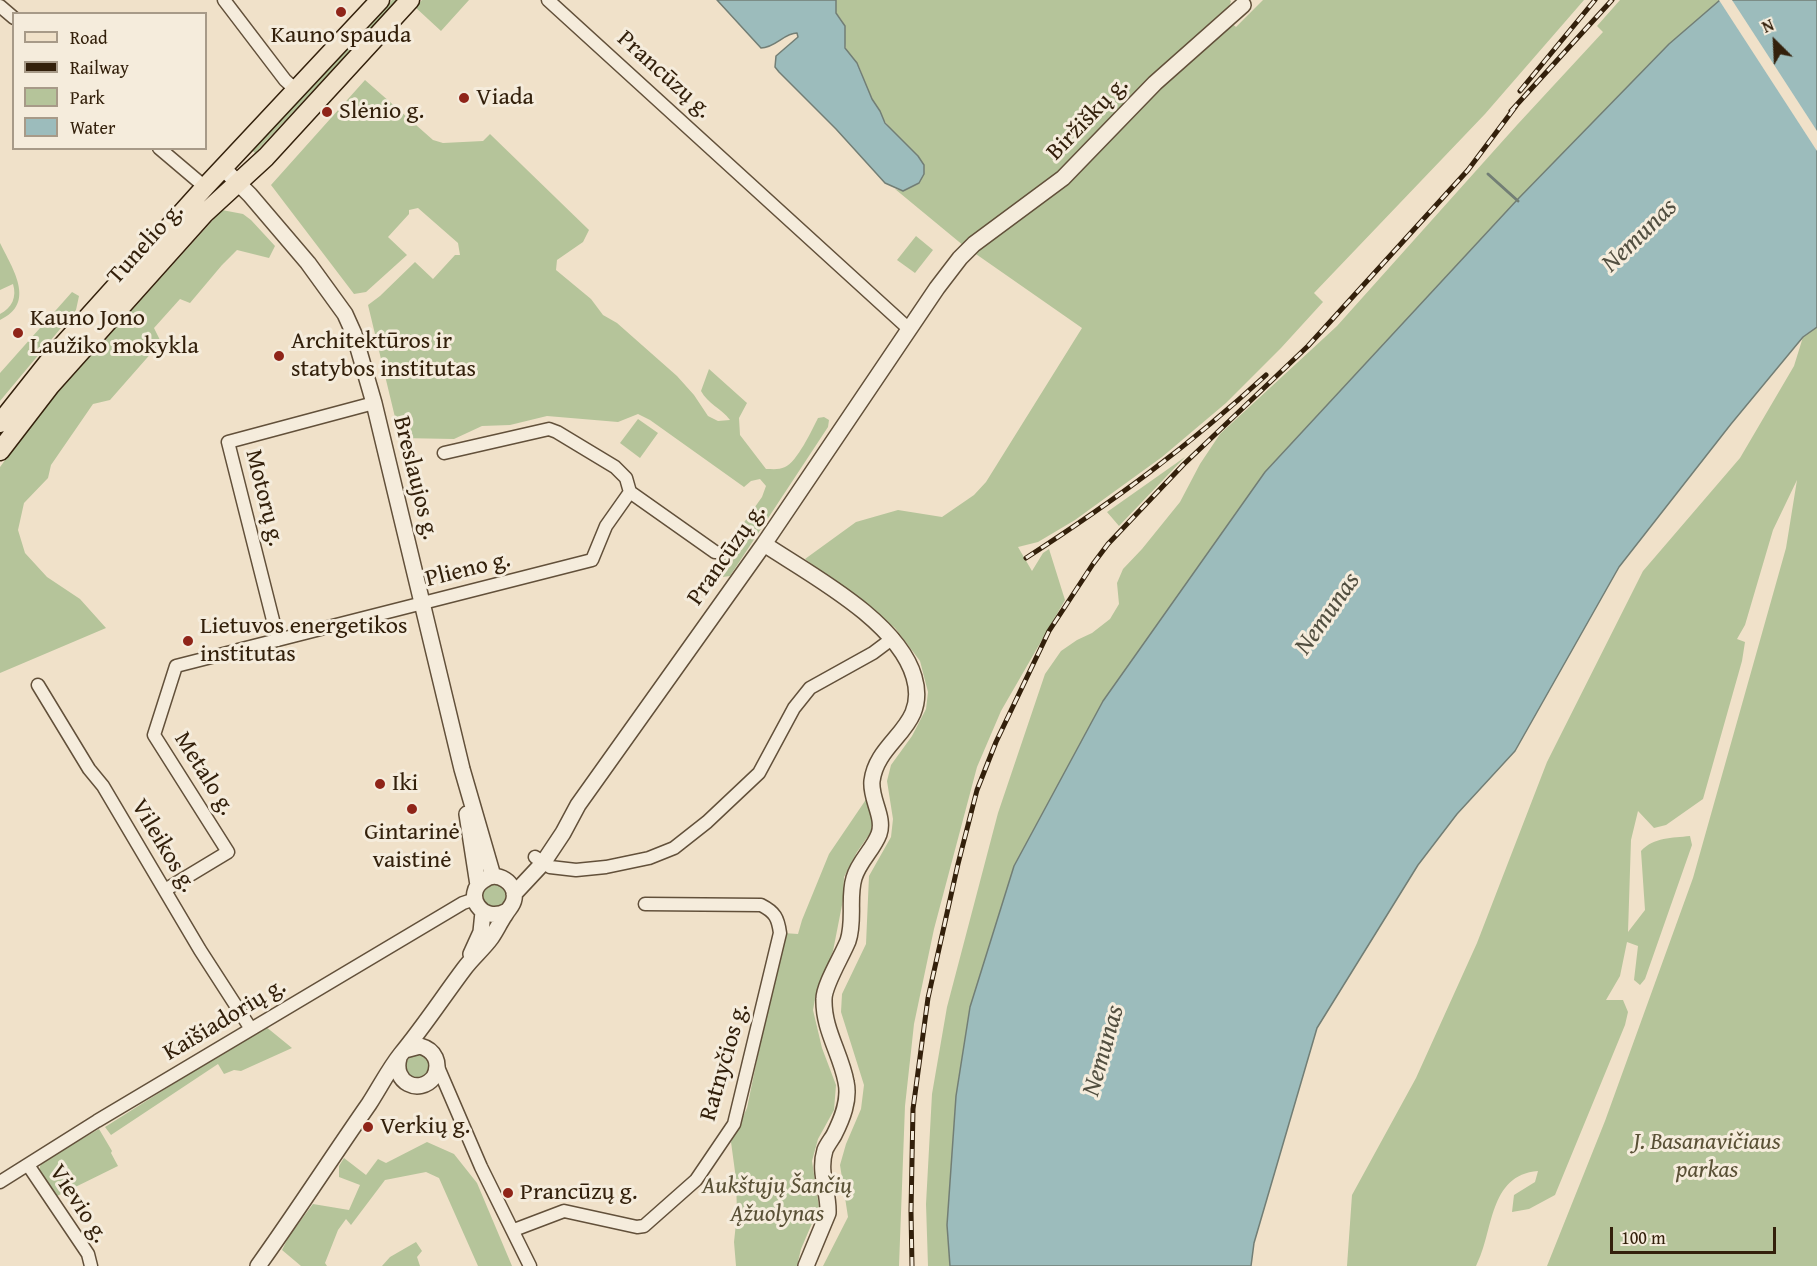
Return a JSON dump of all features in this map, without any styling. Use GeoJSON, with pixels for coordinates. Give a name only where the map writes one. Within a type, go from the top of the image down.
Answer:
{"type":"FeatureCollection","features":[{"type":"Feature","properties":{"kind":"main road","name":"Tunelio g."},"geometry":{"type":"LineString","coordinates":[[0,423],[53,356],[205,187],[380,0]]}},
{"type":"Feature","properties":{"kind":"main road","name":"Tunelio g."},"geometry":{"type":"LineString","coordinates":[[0,450],[58,377],[205,213],[266,157],[410,0]]}},
{"type":"Feature","properties":{"kind":"street"},"geometry":{"type":"LineString","coordinates":[[224,0],[285,80],[297,91]]}},
{"type":"Feature","properties":{"kind":"street","name":"Prancūzų g."},"geometry":{"type":"LineString","coordinates":[[548,0],[909,329]]}},
{"type":"Feature","properties":{"kind":"street","name":"Biržiškų g."},"geometry":{"type":"LineString","coordinates":[[960,258],[974,244],[1063,178],[1155,82],[1243,4]]}},
{"type":"Feature","properties":{"kind":"street"},"geometry":{"type":"LineString","coordinates":[[0,6],[12,16]]}},
{"type":"Feature","properties":{"kind":"street"},"geometry":{"type":"LineString","coordinates":[[161,150],[205,187]]}},
{"type":"Feature","properties":{"kind":"street","name":"Breslaujos g."},"geometry":{"type":"LineString","coordinates":[[223,168],[308,263],[345,314],[354,334],[374,404],[462,769],[499,878]]}},
{"type":"Feature","properties":{"kind":"street","name":"Prancūzų g."},"geometry":{"type":"LineString","coordinates":[[514,894],[539,860],[563,833],[578,805],[764,544],[909,329],[960,258]]}},
{"type":"Feature","properties":{"kind":"street","name":"Motorų g."},"geometry":{"type":"LineString","coordinates":[[278,640],[228,442],[374,404]]}},
{"type":"Feature","properties":{"kind":"street"},"geometry":{"type":"LineString","coordinates":[[444,453],[549,429],[615,467],[626,478],[630,492],[715,552]]}},
{"type":"Feature","properties":{"kind":"street","name":"Plieno g."},"geometry":{"type":"LineString","coordinates":[[278,640],[592,560],[606,526],[630,492]]}},
{"type":"Feature","properties":{"kind":"street"},"geometry":{"type":"LineString","coordinates":[[764,544],[840,594],[883,628],[893,638],[912,668],[918,691],[917,704],[910,719],[879,760],[874,771],[871,784],[881,823],[879,835],[860,863],[854,877],[848,940],[824,997],[828,1028],[846,1083],[847,1100],[841,1121],[826,1148],[822,1162],[822,1174],[829,1205],[826,1222],[806,1266]]}},
{"type":"Feature","properties":{"kind":"street"},"geometry":{"type":"LineString","coordinates":[[539,860],[560,870],[576,870],[649,858],[674,848],[708,822],[759,773],[794,708],[810,688],[893,638]]}},
{"type":"Feature","properties":{"kind":"street","name":"Metalo g."},"geometry":{"type":"LineString","coordinates":[[165,890],[228,852],[154,735],[177,666],[278,640]]}},
{"type":"Feature","properties":{"kind":"street","name":"Vileikos g."},"geometry":{"type":"LineString","coordinates":[[38,685],[89,769],[103,786],[200,950],[251,1029]]}},
{"type":"Feature","properties":{"kind":"street","name":"Breslaujos g."},"geometry":{"type":"LineString","coordinates":[[462,769],[478,899]]}},
{"type":"Feature","properties":{"kind":"street","name":"Prancūzų g."},"geometry":{"type":"LineString","coordinates":[[499,878],[521,872],[539,860]]}},
{"type":"Feature","properties":{"kind":"street"},"geometry":{"type":"LineString","coordinates":[[258,1266],[402,1053],[435,1011],[465,967],[492,937],[511,907],[513,888],[499,878],[487,878],[478,899],[481,932],[465,967]]}},
{"type":"Feature","properties":{"kind":"street"},"geometry":{"type":"LineString","coordinates":[[478,899],[495,916],[507,911]]}},
{"type":"Feature","properties":{"kind":"street","name":"Kaišiadorių g."},"geometry":{"type":"LineString","coordinates":[[0,1182],[463,903],[478,899]]}},
{"type":"Feature","properties":{"kind":"street","name":"Ratnyčios g."},"geometry":{"type":"LineString","coordinates":[[514,1230],[564,1211],[637,1227],[644,1226],[696,1180],[734,1124],[780,933],[778,919],[771,910],[761,905],[645,904]]}},
{"type":"Feature","properties":{"kind":"street"},"geometry":{"type":"LineString","coordinates":[[429,1049],[428,1034],[435,1011]]}},
{"type":"Feature","properties":{"kind":"street"},"geometry":{"type":"LineString","coordinates":[[402,1053],[420,1046],[429,1049],[436,1057],[450,1098],[481,1167],[530,1266]]}},
{"type":"Feature","properties":{"kind":"street"},"geometry":{"type":"LineString","coordinates":[[402,1053],[397,1069],[406,1083],[416,1086],[427,1084],[435,1077],[438,1067]]}},
{"type":"Feature","properties":{"kind":"street"},"geometry":{"type":"LineString","coordinates":[[371,1101],[388,1090],[406,1083]]}},
{"type":"Feature","properties":{"kind":"street"},"geometry":{"type":"LineString","coordinates":[[427,1084],[450,1098]]}},
{"type":"Feature","properties":{"kind":"street","name":"Vievio g."},"geometry":{"type":"LineString","coordinates":[[28,1165],[88,1254],[92,1266]]}},
{"type":"Feature","properties":{"kind":"green space"},"geometry":{"type":"Polygon","coordinates":[[[392,0],[397,0],[255,153],[252,150],[392,0]]]}},
{"type":"Feature","properties":{"kind":"green space"},"geometry":{"type":"Polygon","coordinates":[[[422,0],[469,0],[441,31],[415,7],[422,0]]]}},
{"type":"Feature","properties":{"kind":"green space"},"geometry":{"type":"Polygon","coordinates":[[[836,0],[1231,1],[1229,7],[1065,169],[964,246],[895,189],[903,191],[908,146],[895,134],[879,113],[859,66],[848,52],[843,22],[836,13],[836,0]]]}},
{"type":"Feature","properties":{"kind":"green space"},"geometry":{"type":"Polygon","coordinates":[[[1263,0],[1584,0],[1485,114],[1314,293],[1323,302],[1226,403],[1162,457],[1075,520],[1038,542],[1018,547],[1032,571],[1043,553],[1049,549],[1065,600],[1001,711],[977,767],[934,929],[914,1024],[905,1106],[899,1266],[823,1266],[848,1217],[840,1165],[861,1109],[864,1085],[841,1012],[842,994],[866,944],[869,876],[891,837],[893,819],[887,781],[891,765],[912,736],[926,709],[928,692],[920,661],[895,628],[805,559],[856,522],[898,510],[942,517],[974,495],[986,482],[1082,328],[973,252],[1029,212],[1067,181],[1141,105],[1229,21],[1236,27],[1263,0]]]}},
{"type":"Feature","properties":{"kind":"green space"},"geometry":{"type":"Polygon","coordinates":[[[1620,0],[1720,0],[1669,44],[1517,200],[1265,472],[1103,701],[1014,866],[970,1007],[956,1096],[947,1225],[950,1266],[928,1266],[926,1204],[932,1094],[947,1007],[998,813],[1045,674],[1061,651],[1092,633],[1110,619],[1119,604],[1117,583],[1123,569],[1180,502],[1200,464],[1220,434],[1337,326],[1603,32],[1597,26],[1620,0]]]}},
{"type":"Feature","properties":{"kind":"green space"},"geometry":{"type":"Polygon","coordinates":[[[365,80],[433,140],[443,143],[483,141],[490,134],[589,230],[583,242],[557,260],[556,270],[591,299],[603,315],[617,323],[677,376],[708,416],[718,421],[730,420],[701,391],[709,369],[747,403],[739,418],[740,435],[766,469],[780,469],[790,464],[804,445],[818,418],[824,417],[829,420],[828,427],[730,576],[723,577],[719,565],[721,555],[762,497],[766,486],[760,479],[751,481],[744,487],[650,420],[638,414],[618,422],[547,416],[510,425],[482,426],[454,439],[400,438],[368,305],[415,262],[433,279],[455,255],[460,255],[458,243],[418,208],[409,210],[409,214],[388,237],[407,255],[366,292],[354,294],[271,185],[365,80]]]}},
{"type":"Feature","properties":{"kind":"green space"},"geometry":{"type":"Polygon","coordinates":[[[222,210],[243,214],[251,220],[275,246],[269,258],[237,250],[190,303],[180,299],[154,328],[161,342],[110,400],[93,404],[51,465],[48,478],[24,503],[18,530],[25,553],[47,577],[80,599],[106,628],[0,673],[0,467],[42,410],[222,210]]]}},
{"type":"Feature","properties":{"kind":"green space"},"geometry":{"type":"Polygon","coordinates":[[[916,236],[933,250],[915,273],[897,260],[916,236]]]}},
{"type":"Feature","properties":{"kind":"green space"},"geometry":{"type":"Polygon","coordinates":[[[0,243],[15,274],[19,295],[17,304],[11,313],[0,320],[0,314],[10,305],[14,293],[13,284],[0,290],[0,243]]]}},
{"type":"Feature","properties":{"kind":"green space"},"geometry":{"type":"Polygon","coordinates":[[[72,292],[79,296],[76,310],[0,401],[0,373],[72,292]]]}},
{"type":"Feature","properties":{"kind":"green space","name":"J. Basanavičiaus parkas"},"geometry":{"type":"Polygon","coordinates":[[[1817,327],[1817,1266],[1547,1266],[1605,1121],[1693,878],[1786,548],[1797,480],[1773,530],[1745,625],[1737,639],[1745,642],[1742,661],[1703,799],[1666,825],[1654,828],[1638,811],[1631,840],[1628,932],[1645,910],[1641,851],[1652,843],[1670,838],[1690,836],[1692,845],[1645,979],[1640,985],[1634,980],[1638,946],[1627,942],[1620,976],[1606,1000],[1623,1000],[1628,1012],[1625,1025],[1555,1195],[1529,1209],[1512,1212],[1514,1195],[1535,1182],[1538,1171],[1522,1175],[1510,1183],[1501,1194],[1495,1207],[1476,1266],[1347,1266],[1352,1195],[1416,1078],[1477,943],[1547,762],[1643,571],[1740,458],[1794,366],[1803,337],[1817,327]]]}},
{"type":"Feature","properties":{"kind":"green space"},"geometry":{"type":"Polygon","coordinates":[[[638,419],[658,433],[640,458],[620,443],[638,419]]]}},
{"type":"Feature","properties":{"kind":"green space"},"geometry":{"type":"Polygon","coordinates":[[[1185,457],[1119,526],[1107,512],[1185,457]]]}},
{"type":"Feature","properties":{"kind":"green space","name":"Aukštųjų Šančių Ąžuolynas"},"geometry":{"type":"Polygon","coordinates":[[[867,798],[873,818],[871,832],[844,877],[843,900],[833,951],[816,994],[813,1010],[822,1048],[836,1085],[834,1110],[818,1139],[812,1161],[819,1207],[801,1249],[797,1266],[736,1266],[734,1242],[737,1214],[736,1179],[731,1142],[747,1108],[783,933],[798,934],[829,854],[867,798]]]}},
{"type":"Feature","properties":{"kind":"green space"},"geometry":{"type":"Polygon","coordinates":[[[494,883],[499,884],[505,890],[505,900],[499,906],[494,907],[489,906],[483,900],[482,895],[483,890],[489,884],[494,883]]]}},
{"type":"Feature","properties":{"kind":"green space"},"geometry":{"type":"Polygon","coordinates":[[[265,1026],[292,1048],[241,1071],[234,1070],[224,1074],[218,1064],[111,1135],[105,1127],[265,1026]]]}},
{"type":"Feature","properties":{"kind":"green space"},"geometry":{"type":"Polygon","coordinates":[[[418,1054],[427,1057],[430,1066],[427,1075],[418,1078],[409,1075],[406,1066],[409,1057],[418,1054]]]}},
{"type":"Feature","properties":{"kind":"green space"},"geometry":{"type":"Polygon","coordinates":[[[99,1129],[118,1166],[55,1197],[41,1176],[42,1162],[99,1129]]]}},
{"type":"Feature","properties":{"kind":"green space"},"geometry":{"type":"Polygon","coordinates":[[[427,1142],[454,1154],[477,1183],[512,1266],[478,1266],[439,1178],[426,1172],[385,1180],[351,1225],[346,1219],[338,1230],[325,1263],[327,1266],[301,1266],[282,1250],[289,1236],[313,1204],[349,1210],[360,1185],[339,1177],[339,1166],[344,1158],[366,1175],[378,1159],[386,1163],[427,1142]]]}},
{"type":"Feature","properties":{"kind":"green space"},"geometry":{"type":"Polygon","coordinates":[[[416,1242],[422,1251],[417,1257],[420,1266],[382,1266],[390,1257],[416,1242]]]}},
{"type":"Feature","properties":{"kind":"water"},"geometry":{"type":"Polygon","coordinates":[[[717,0],[836,0],[836,13],[845,26],[845,48],[857,63],[872,99],[885,123],[924,165],[924,174],[919,183],[903,191],[885,183],[836,129],[779,72],[775,67],[776,56],[798,37],[797,33],[788,35],[771,46],[761,48],[717,0]]]}},
{"type":"Feature","properties":{"kind":"water","name":"Nemunas"},"geometry":{"type":"Polygon","coordinates":[[[1720,0],[1817,0],[1817,327],[1803,337],[1731,424],[1619,567],[1515,751],[1457,814],[1418,865],[1317,1028],[1254,1243],[1251,1266],[950,1266],[947,1225],[956,1096],[970,1007],[1014,866],[1103,701],[1265,472],[1517,200],[1669,44],[1720,0]]]}},
{"type":"Feature","properties":{"kind":"pier"},"geometry":{"type":"Polygon","coordinates":[[[1719,0],[1732,0],[1817,131],[1817,151],[1719,0]]]}},
{"type":"Feature","properties":{"kind":"waterway"},"geometry":{"type":"LineString","coordinates":[[1488,174],[1518,201]]}},
{"type":"Feature","properties":{"kind":"railway"},"geometry":{"type":"LineString","coordinates":[[1520,91],[1595,0]]}},
{"type":"Feature","properties":{"kind":"railway"},"geometry":{"type":"LineString","coordinates":[[1511,111],[1612,0]]}},
{"type":"Feature","properties":{"kind":"railway"},"geometry":{"type":"LineString","coordinates":[[912,1266],[913,1109],[928,998],[977,790],[996,742],[1049,631],[1108,544],[1183,465],[1308,346],[1468,170],[1516,106]]}},
{"type":"Feature","properties":{"kind":"railway"},"geometry":{"type":"LineString","coordinates":[[1026,558],[1150,472],[1208,426],[1266,375]]}},
{"type":"Feature","properties":{"kind":"place","name":"Kauno spauda"},"geometry":{"type":"Point","coordinates":[341,12]}},
{"type":"Feature","properties":{"kind":"place","name":"Viada"},"geometry":{"type":"Point","coordinates":[464,98]}},
{"type":"Feature","properties":{"kind":"place","name":"Slėnio g."},"geometry":{"type":"Point","coordinates":[327,112]}},
{"type":"Feature","properties":{"kind":"place","name":"Kauno Jono Laužiko mokykla"},"geometry":{"type":"Point","coordinates":[18,333]}},
{"type":"Feature","properties":{"kind":"place","name":"Architektūros ir statybos institutas"},"geometry":{"type":"Point","coordinates":[279,356]}},
{"type":"Feature","properties":{"kind":"place","name":"Lietuvos energetikos institutas"},"geometry":{"type":"Point","coordinates":[188,641]}},
{"type":"Feature","properties":{"kind":"place","name":"Iki"},"geometry":{"type":"Point","coordinates":[380,784]}},
{"type":"Feature","properties":{"kind":"place","name":"Gintarinė vaistinė"},"geometry":{"type":"Point","coordinates":[412,809]}},
{"type":"Feature","properties":{"kind":"place","name":"Verkių g."},"geometry":{"type":"Point","coordinates":[368,1127]}},
{"type":"Feature","properties":{"kind":"place","name":"Prancūzų g."},"geometry":{"type":"Point","coordinates":[508,1193]}}]}
